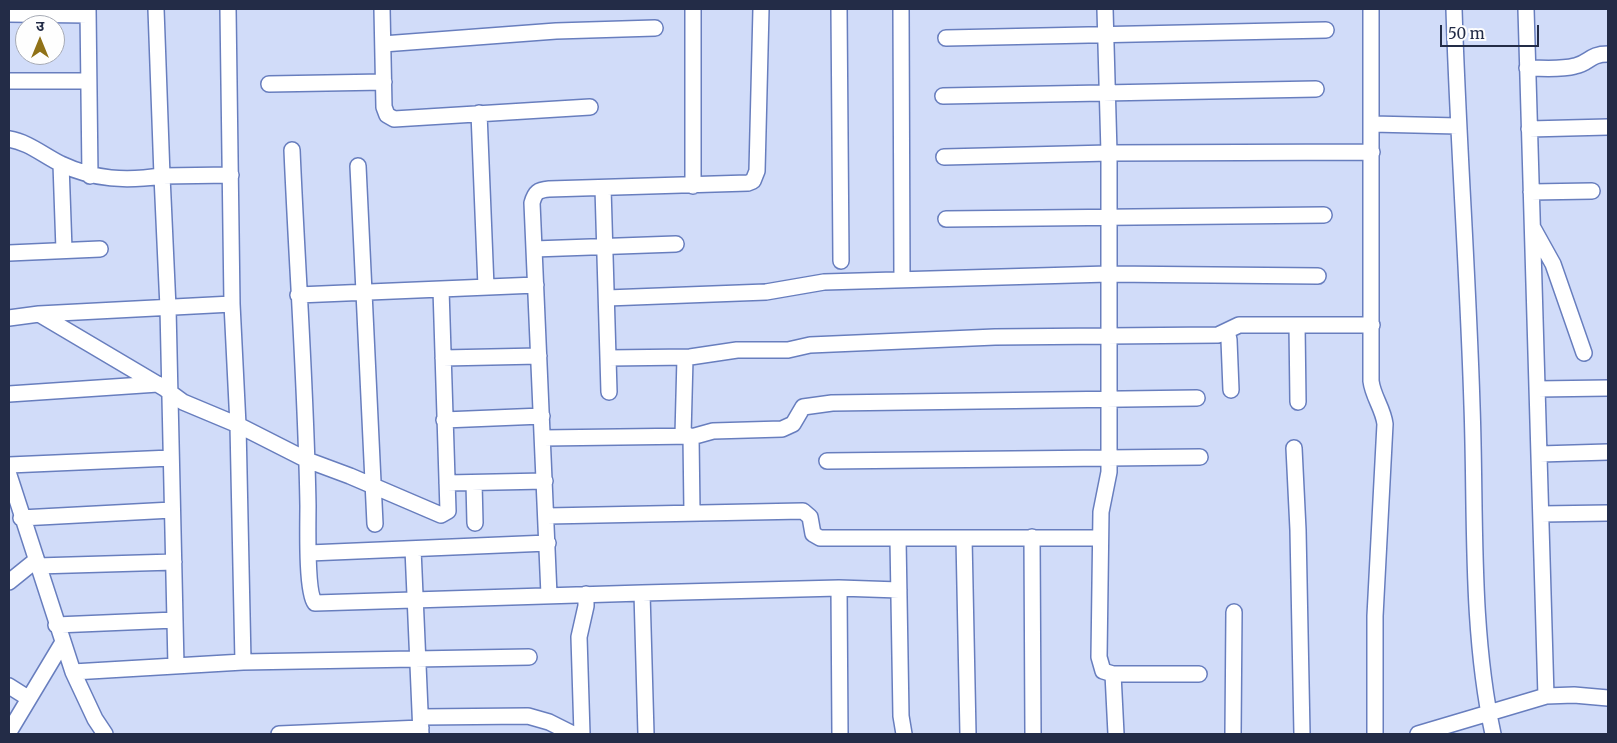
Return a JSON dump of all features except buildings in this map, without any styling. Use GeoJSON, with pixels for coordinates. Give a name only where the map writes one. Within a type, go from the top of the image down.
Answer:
{"type":"FeatureCollection","features":[{"type":"Feature","properties":{"kind":"street"},"geometry":{"type":"LineString","coordinates":[[156,9],[168,308],[163,388],[171,458],[176,666]]}},
{"type":"Feature","properties":{"kind":"street"},"geometry":{"type":"LineString","coordinates":[[228,9],[232,304],[238,425],[243,662]]}},
{"type":"Feature","properties":{"kind":"street"},"geometry":{"type":"LineString","coordinates":[[382,9],[384,107],[387,116],[394,119],[590,107]]}},
{"type":"Feature","properties":{"kind":"street"},"geometry":{"type":"LineString","coordinates":[[693,9],[693,186]]}},
{"type":"Feature","properties":{"kind":"street"},"geometry":{"type":"LineString","coordinates":[[549,595],[532,203],[534,194],[539,190],[549,189],[748,183],[756,177],[760,9]]}},
{"type":"Feature","properties":{"kind":"street"},"geometry":{"type":"LineString","coordinates":[[839,9],[841,260]]}},
{"type":"Feature","properties":{"kind":"street"},"geometry":{"type":"LineString","coordinates":[[901,9],[902,279]]}},
{"type":"Feature","properties":{"kind":"street"},"geometry":{"type":"LineString","coordinates":[[1106,9],[1110,458],[1109,482],[1102,503],[1100,538],[1100,664],[1103,671],[1113,674],[1199,674]]}},
{"type":"Feature","properties":{"kind":"street"},"geometry":{"type":"LineString","coordinates":[[1371,9],[1372,388],[1383,411],[1385,424],[1375,616],[1375,734]]}},
{"type":"Feature","properties":{"kind":"street"},"geometry":{"type":"LineString","coordinates":[[1454,9],[1458,126],[1467,276],[1478,610],[1488,712],[1493,734]]}},
{"type":"Feature","properties":{"kind":"street"},"geometry":{"type":"LineString","coordinates":[[1526,9],[1546,696]]}},
{"type":"Feature","properties":{"kind":"street"},"geometry":{"type":"LineString","coordinates":[[9,14],[88,12],[90,176]]}},
{"type":"Feature","properties":{"kind":"street"},"geometry":{"type":"LineString","coordinates":[[383,44],[600,28],[655,28]]}},
{"type":"Feature","properties":{"kind":"street"},"geometry":{"type":"LineString","coordinates":[[946,38],[1326,30]]}},
{"type":"Feature","properties":{"kind":"street"},"geometry":{"type":"LineString","coordinates":[[1527,68],[1571,67],[1579,65],[1592,56],[1608,54]]}},
{"type":"Feature","properties":{"kind":"street"},"geometry":{"type":"LineString","coordinates":[[9,81],[88,81]]}},
{"type":"Feature","properties":{"kind":"street"},"geometry":{"type":"LineString","coordinates":[[269,84],[384,82]]}},
{"type":"Feature","properties":{"kind":"street"},"geometry":{"type":"LineString","coordinates":[[943,96],[1316,89]]}},
{"type":"Feature","properties":{"kind":"street"},"geometry":{"type":"LineString","coordinates":[[480,113],[486,287]]}},
{"type":"Feature","properties":{"kind":"street"},"geometry":{"type":"LineString","coordinates":[[1372,124],[1458,126]]}},
{"type":"Feature","properties":{"kind":"street"},"geometry":{"type":"LineString","coordinates":[[1529,129],[1608,127]]}},
{"type":"Feature","properties":{"kind":"street"},"geometry":{"type":"LineString","coordinates":[[9,139],[24,143],[61,164],[90,176],[115,180],[162,176],[231,175]]}},
{"type":"Feature","properties":{"kind":"street"},"geometry":{"type":"LineString","coordinates":[[292,150],[307,460],[311,593],[315,603],[642,592],[839,588],[899,590]]}},
{"type":"Feature","properties":{"kind":"street"},"geometry":{"type":"LineString","coordinates":[[944,157],[1108,153],[1372,152]]}},
{"type":"Feature","properties":{"kind":"street"},"geometry":{"type":"LineString","coordinates":[[61,164],[64,250]]}},
{"type":"Feature","properties":{"kind":"street"},"geometry":{"type":"LineString","coordinates":[[358,166],[375,524]]}},
{"type":"Feature","properties":{"kind":"street"},"geometry":{"type":"LineString","coordinates":[[603,188],[609,392]]}},
{"type":"Feature","properties":{"kind":"street"},"geometry":{"type":"LineString","coordinates":[[1531,192],[1592,191]]}},
{"type":"Feature","properties":{"kind":"street"},"geometry":{"type":"LineString","coordinates":[[946,219],[1324,215]]}},
{"type":"Feature","properties":{"kind":"street"},"geometry":{"type":"LineString","coordinates":[[1532,227],[1553,264],[1584,353]]}},
{"type":"Feature","properties":{"kind":"street"},"geometry":{"type":"LineString","coordinates":[[534,249],[676,244]]}},
{"type":"Feature","properties":{"kind":"street"},"geometry":{"type":"LineString","coordinates":[[9,253],[100,249]]}},
{"type":"Feature","properties":{"kind":"street"},"geometry":{"type":"LineString","coordinates":[[607,298],[766,292],[816,282],[902,279],[1108,274],[1318,276]]}},
{"type":"Feature","properties":{"kind":"street"},"geometry":{"type":"LineString","coordinates":[[298,295],[536,284]]}},
{"type":"Feature","properties":{"kind":"street"},"geometry":{"type":"LineString","coordinates":[[39,314],[191,406],[238,425],[307,460],[441,515],[448,511],[441,289]]}},
{"type":"Feature","properties":{"kind":"street"},"geometry":{"type":"LineString","coordinates":[[9,318],[39,314],[232,304]]}},
{"type":"Feature","properties":{"kind":"street"},"geometry":{"type":"LineString","coordinates":[[608,358],[685,358],[732,350],[788,350],[802,346],[830,344],[995,338],[1218,335],[1239,325],[1372,325]]}},
{"type":"Feature","properties":{"kind":"street"},"geometry":{"type":"LineString","coordinates":[[1297,325],[1298,402]]}},
{"type":"Feature","properties":{"kind":"street"},"geometry":{"type":"LineString","coordinates":[[1227,331],[1231,390]]}},
{"type":"Feature","properties":{"kind":"street"},"geometry":{"type":"LineString","coordinates":[[443,358],[539,356]]}},
{"type":"Feature","properties":{"kind":"street"},"geometry":{"type":"LineString","coordinates":[[685,358],[687,436],[692,512]]}},
{"type":"Feature","properties":{"kind":"street"},"geometry":{"type":"LineString","coordinates":[[9,394],[163,388]]}},
{"type":"Feature","properties":{"kind":"street"},"geometry":{"type":"LineString","coordinates":[[1538,389],[1608,388]]}},
{"type":"Feature","properties":{"kind":"street"},"geometry":{"type":"LineString","coordinates":[[543,438],[687,436],[720,431],[782,429],[793,424],[803,407],[825,403],[1109,397],[1198,398]]}},
{"type":"Feature","properties":{"kind":"street"},"geometry":{"type":"LineString","coordinates":[[444,420],[542,416]]}},
{"type":"Feature","properties":{"kind":"street"},"geometry":{"type":"LineString","coordinates":[[1294,448],[1298,530],[1302,734]]}},
{"type":"Feature","properties":{"kind":"street"},"geometry":{"type":"LineString","coordinates":[[1540,454],[1608,452]]}},
{"type":"Feature","properties":{"kind":"street"},"geometry":{"type":"LineString","coordinates":[[827,461],[1200,457]]}},
{"type":"Feature","properties":{"kind":"street"},"geometry":{"type":"LineString","coordinates":[[9,465],[171,458]]}},
{"type":"Feature","properties":{"kind":"street"},"geometry":{"type":"LineString","coordinates":[[9,475],[12,498],[21,518],[73,672],[95,719],[105,734]]}},
{"type":"Feature","properties":{"kind":"street"},"geometry":{"type":"LineString","coordinates":[[447,483],[545,481]]}},
{"type":"Feature","properties":{"kind":"street"},"geometry":{"type":"LineString","coordinates":[[474,483],[475,523]]}},
{"type":"Feature","properties":{"kind":"street"},"geometry":{"type":"LineString","coordinates":[[21,518],[172,510]]}},
{"type":"Feature","properties":{"kind":"street"},"geometry":{"type":"LineString","coordinates":[[547,516],[803,511],[810,517],[813,534],[820,538],[1100,538]]}},
{"type":"Feature","properties":{"kind":"street"},"geometry":{"type":"LineString","coordinates":[[1541,514],[1608,513]]}},
{"type":"Feature","properties":{"kind":"street"},"geometry":{"type":"LineString","coordinates":[[1032,537],[1033,734]]}},
{"type":"Feature","properties":{"kind":"street"},"geometry":{"type":"LineString","coordinates":[[964,538],[968,734]]}},
{"type":"Feature","properties":{"kind":"street"},"geometry":{"type":"LineString","coordinates":[[898,539],[904,734]]}},
{"type":"Feature","properties":{"kind":"street"},"geometry":{"type":"LineString","coordinates":[[309,553],[548,543]]}},
{"type":"Feature","properties":{"kind":"street"},"geometry":{"type":"LineString","coordinates":[[413,549],[421,727]]}},
{"type":"Feature","properties":{"kind":"street"},"geometry":{"type":"LineString","coordinates":[[9,582],[36,563],[174,562]]}},
{"type":"Feature","properties":{"kind":"street"},"geometry":{"type":"LineString","coordinates":[[839,588],[840,734]]}},
{"type":"Feature","properties":{"kind":"street"},"geometry":{"type":"LineString","coordinates":[[642,592],[646,734]]}},
{"type":"Feature","properties":{"kind":"street"},"geometry":{"type":"LineString","coordinates":[[582,734],[579,637],[586,606],[586,594]]}},
{"type":"Feature","properties":{"kind":"street"},"geometry":{"type":"LineString","coordinates":[[1233,734],[1234,612]]}},
{"type":"Feature","properties":{"kind":"street"},"geometry":{"type":"LineString","coordinates":[[56,625],[175,620]]}},
{"type":"Feature","properties":{"kind":"street"},"geometry":{"type":"LineString","coordinates":[[9,732],[63,642]]}},
{"type":"Feature","properties":{"kind":"street"},"geometry":{"type":"LineString","coordinates":[[73,672],[243,662],[529,656]]}},
{"type":"Feature","properties":{"kind":"street"},"geometry":{"type":"LineString","coordinates":[[1113,674],[1116,734]]}},
{"type":"Feature","properties":{"kind":"street"},"geometry":{"type":"LineString","coordinates":[[9,686],[28,698]]}},
{"type":"Feature","properties":{"kind":"street"},"geometry":{"type":"LineString","coordinates":[[1418,734],[1546,696],[1574,694],[1608,698]]}},
{"type":"Feature","properties":{"kind":"street"},"geometry":{"type":"LineString","coordinates":[[279,734],[421,727],[528,716],[549,722],[573,734]]}}]}
